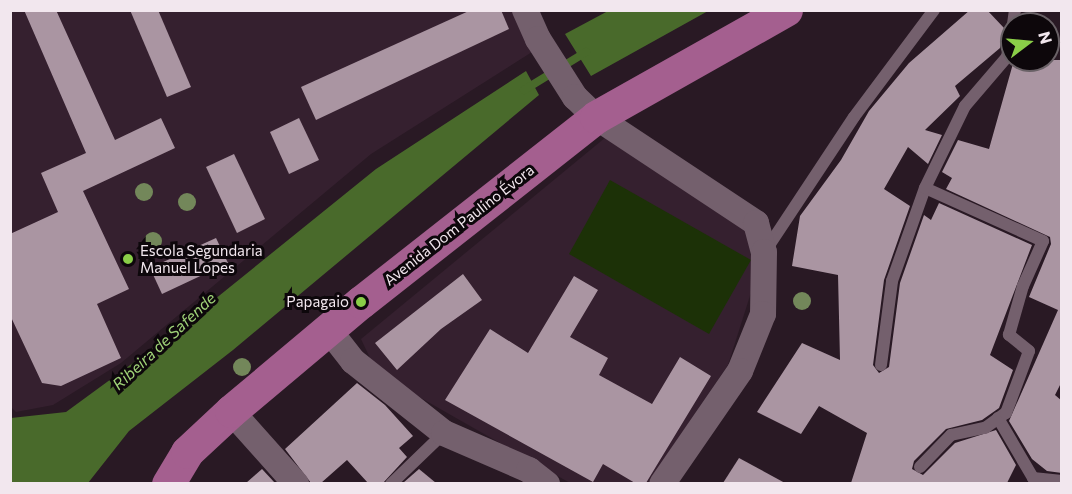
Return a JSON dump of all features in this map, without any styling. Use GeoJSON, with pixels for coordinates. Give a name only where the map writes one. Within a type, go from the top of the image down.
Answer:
{"type":"FeatureCollection","features":[{"type":"Feature","properties":{"kind":"main road","name":"Avenida Dom Paulino Évora"},"geometry":{"type":"LineString","coordinates":[[168,483],[187,452],[231,411],[586,107],[786,10]]}},
{"type":"Feature","properties":{"kind":"street"},"geometry":{"type":"LineString","coordinates":[[530,12],[538,39],[586,107],[756,223],[764,252],[764,314],[741,370],[662,483]]}},
{"type":"Feature","properties":{"kind":"street"},"geometry":{"type":"LineString","coordinates":[[328,329],[353,360],[444,433],[530,479]]}},
{"type":"Feature","properties":{"kind":"street"},"geometry":{"type":"LineString","coordinates":[[231,411],[296,483]]}},
{"type":"Feature","properties":{"kind":"lane"},"geometry":{"type":"LineString","coordinates":[[764,252],[854,117],[934,10]]}},
{"type":"Feature","properties":{"kind":"lane"},"geometry":{"type":"LineString","coordinates":[[881,365],[892,281],[925,188],[965,106],[1000,65]]}},
{"type":"Feature","properties":{"kind":"lane"},"geometry":{"type":"LineString","coordinates":[[920,467],[951,435],[985,428],[1006,413],[1029,351],[1009,335],[1023,286],[1043,241],[925,188]]}},
{"type":"Feature","properties":{"kind":"lane"},"geometry":{"type":"LineString","coordinates":[[998,418],[1030,481],[1062,481]]}},
{"type":"Feature","properties":{"kind":"lane"},"geometry":{"type":"LineString","coordinates":[[391,483],[444,433]]}},
{"type":"Feature","properties":{"kind":"shaded area","name":"Escola Segundaria Manuel Lopes"},"geometry":{"type":"Polygon","coordinates":[[[10,11],[513,11],[532,52],[371,154],[121,363],[53,405],[16,412],[10,406],[10,11]]]}},
{"type":"Feature","properties":{"kind":"shaded area"},"geometry":{"type":"Polygon","coordinates":[[[606,137],[747,231],[755,280],[728,365],[648,483],[570,483],[414,394],[370,358],[361,339],[606,137]]]}},
{"type":"Feature","properties":{"kind":"shaded area"},"geometry":{"type":"Polygon","coordinates":[[[610,180],[751,260],[709,334],[569,254],[610,180]]]}},
{"type":"Feature","properties":{"kind":"water"},"geometry":{"type":"Polygon","coordinates":[[[608,11],[708,11],[591,76],[565,34],[608,11]]]}},
{"type":"Feature","properties":{"kind":"water","name":"Ribeira de Safende"},"geometry":{"type":"Polygon","coordinates":[[[526,71],[539,95],[233,350],[129,431],[88,483],[11,483],[11,418],[66,412],[163,341],[376,169],[526,71]]]}},
{"type":"Feature","properties":{"kind":"building"},"geometry":{"type":"Polygon","coordinates":[[[24,10],[56,10],[115,140],[161,118],[175,148],[83,191],[129,289],[97,304],[121,358],[61,386],[42,383],[10,315],[10,234],[58,212],[41,173],[86,153],[24,10]]]}},
{"type":"Feature","properties":{"kind":"building"},"geometry":{"type":"Polygon","coordinates":[[[130,10],[158,10],[191,87],[167,97],[130,10]]]}},
{"type":"Feature","properties":{"kind":"building"},"geometry":{"type":"Polygon","coordinates":[[[471,10],[501,10],[509,29],[316,120],[301,87],[471,10]]]}},
{"type":"Feature","properties":{"kind":"building"},"geometry":{"type":"Polygon","coordinates":[[[970,10],[987,10],[1000,24],[1000,48],[955,86],[960,96],[925,130],[942,135],[928,164],[908,147],[884,189],[910,206],[884,280],[873,365],[879,373],[889,367],[900,283],[924,215],[931,220],[939,203],[1032,245],[990,355],[1013,370],[999,408],[982,420],[946,429],[914,461],[912,469],[923,475],[955,443],[996,430],[1016,465],[1007,483],[851,483],[867,433],[819,406],[801,434],[757,412],[802,343],[840,360],[838,275],[792,266],[800,216],[841,160],[869,111],[909,63],[970,10]]]}},
{"type":"Feature","properties":{"kind":"building"},"geometry":{"type":"Polygon","coordinates":[[[1060,60],[1062,60],[1062,381],[1055,395],[1062,401],[1062,473],[1047,471],[1032,459],[1009,421],[1058,310],[1029,297],[1051,244],[1050,237],[946,189],[952,178],[942,172],[958,140],[989,149],[1011,72],[1060,72],[1060,60]]]}},
{"type":"Feature","properties":{"kind":"building"},"geometry":{"type":"Polygon","coordinates":[[[299,118],[319,160],[289,174],[270,132],[299,118]]]}},
{"type":"Feature","properties":{"kind":"building"},"geometry":{"type":"Polygon","coordinates":[[[234,154],[265,219],[237,233],[206,167],[234,154]]]}},
{"type":"Feature","properties":{"kind":"building"},"geometry":{"type":"Polygon","coordinates":[[[216,238],[228,263],[162,294],[150,268],[216,238]]]}},
{"type":"Feature","properties":{"kind":"building"},"geometry":{"type":"Polygon","coordinates":[[[463,274],[482,300],[441,329],[397,370],[375,343],[463,274]]]}},
{"type":"Feature","properties":{"kind":"building"},"geometry":{"type":"Polygon","coordinates":[[[574,276],[598,290],[570,337],[608,358],[599,375],[652,404],[680,357],[711,376],[646,483],[635,483],[603,464],[593,482],[445,400],[490,329],[528,353],[574,276]]]}},
{"type":"Feature","properties":{"kind":"building"},"geometry":{"type":"Polygon","coordinates":[[[357,383],[385,405],[413,436],[399,448],[407,457],[383,483],[368,483],[347,460],[321,483],[311,483],[285,449],[357,383]]]}},
{"type":"Feature","properties":{"kind":"building"},"geometry":{"type":"Polygon","coordinates":[[[739,458],[785,483],[723,483],[739,458]]]}},
{"type":"Feature","properties":{"kind":"building"},"geometry":{"type":"Polygon","coordinates":[[[262,469],[275,483],[246,483],[262,469]]]}},
{"type":"Feature","properties":{"kind":"building"},"geometry":{"type":"Polygon","coordinates":[[[419,469],[436,483],[403,483],[419,469]]]}},
{"type":"Feature","properties":{"kind":"waterway"},"geometry":{"type":"LineString","coordinates":[[524,90],[586,52]]}},
{"type":"Feature","properties":{"kind":"place","name":"Escola Segundaria Manuel Lopes"},"geometry":{"type":"Point","coordinates":[128,259]}},
{"type":"Feature","properties":{"kind":"place","name":"Papagaio"},"geometry":{"type":"Point","coordinates":[361,302]}}]}
